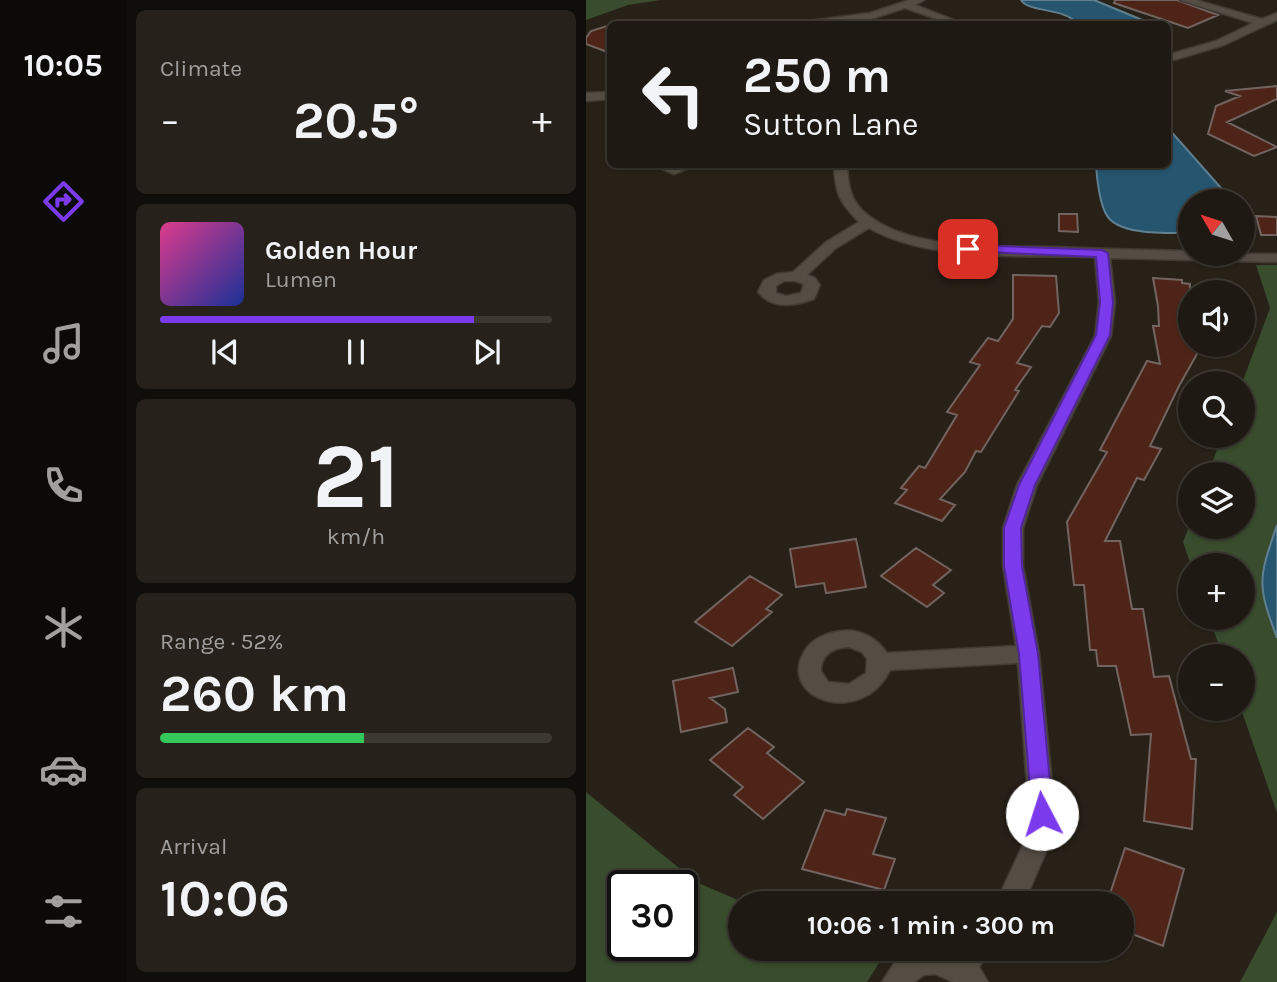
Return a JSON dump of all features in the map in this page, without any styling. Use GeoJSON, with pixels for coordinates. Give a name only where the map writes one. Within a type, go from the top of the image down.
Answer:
{"type":"FeatureCollection","features":[{"type":"Feature","properties":{"kind":"street"},"geometry":{"type":"LineString","coordinates":[[842,21],[871,16],[919,0]]}},
{"type":"Feature","properties":{"kind":"street"},"geometry":{"type":"LineString","coordinates":[[1184,0],[1264,23]]}},
{"type":"Feature","properties":{"kind":"street"},"geometry":{"type":"LineString","coordinates":[[906,5],[951,21]]}},
{"type":"Feature","properties":{"kind":"street"},"geometry":{"type":"LineString","coordinates":[[1171,58],[1220,44],[1277,16]]}},
{"type":"Feature","properties":{"kind":"street"},"geometry":{"type":"LineString","coordinates":[[586,97],[607,96]]}},
{"type":"Feature","properties":{"kind":"street"},"geometry":{"type":"LineString","coordinates":[[840,168],[841,187],[848,201],[868,223],[918,241],[954,248],[1277,258]]}},
{"type":"Feature","properties":{"kind":"street"},"geometry":{"type":"LineString","coordinates":[[797,276],[831,245],[868,223]]}},
{"type":"Feature","properties":{"kind":"street"},"geometry":{"type":"LineString","coordinates":[[1015,891],[1035,847],[1042,814],[1028,654],[1013,566],[1013,528],[1027,485],[1103,335],[1107,302],[1102,253]]}},
{"type":"Feature","properties":{"kind":"street"},"geometry":{"type":"LineString","coordinates":[[880,662],[1028,654]]}},
{"type":"Feature","properties":{"kind":"street"},"geometry":{"type":"LineString","coordinates":[[896,982],[906,970],[919,962],[946,961],[971,966]]}},
{"type":"Feature","properties":{"kind":"green space"},"geometry":{"type":"Polygon","coordinates":[[[586,0],[661,0],[628,5],[586,20],[586,0]]]}},
{"type":"Feature","properties":{"kind":"green space"},"geometry":{"type":"Polygon","coordinates":[[[1256,265],[1277,265],[1277,813],[1245,721],[1255,721],[1255,644],[1219,644],[1213,630],[1255,630],[1255,553],[1187,553],[1183,542],[1184,539],[1255,539],[1255,462],[1212,462],[1218,448],[1255,448],[1255,371],[1246,371],[1252,357],[1255,357],[1255,348],[1270,308],[1256,265]]]}},
{"type":"Feature","properties":{"kind":"green space"},"geometry":{"type":"Polygon","coordinates":[[[586,792],[681,870],[607,870],[607,961],[698,961],[698,883],[728,896],[728,961],[880,961],[867,982],[586,982],[586,792]]]}},
{"type":"Feature","properties":{"kind":"green space"},"geometry":{"type":"Polygon","coordinates":[[[1277,912],[1277,982],[1240,982],[1277,912]]]}},
{"type":"Feature","properties":{"kind":"water"},"geometry":{"type":"Polygon","coordinates":[[[1021,0],[1094,0],[1145,21],[1074,21],[1064,15],[1025,4],[1021,0]]]}},
{"type":"Feature","properties":{"kind":"water"},"geometry":{"type":"Polygon","coordinates":[[[1171,132],[1222,189],[1178,189],[1178,233],[1132,230],[1112,221],[1104,209],[1096,168],[1171,168],[1171,132]]]}},
{"type":"Feature","properties":{"kind":"water"},"geometry":{"type":"Polygon","coordinates":[[[1277,525],[1277,638],[1262,582],[1266,558],[1277,525]]]}},
{"type":"Feature","properties":{"kind":"building"},"geometry":{"type":"Polygon","coordinates":[[[1115,0],[1177,0],[1218,15],[1188,28],[1114,3],[1115,0]]]}},
{"type":"Feature","properties":{"kind":"building"},"geometry":{"type":"Polygon","coordinates":[[[607,26],[607,52],[586,44],[586,38],[591,31],[607,26]]]}},
{"type":"Feature","properties":{"kind":"building"},"geometry":{"type":"Polygon","coordinates":[[[1277,86],[1277,99],[1227,122],[1277,147],[1254,156],[1208,134],[1216,106],[1240,96],[1225,91],[1277,86]]]}},
{"type":"Feature","properties":{"kind":"building"},"geometry":{"type":"Polygon","coordinates":[[[1059,214],[1077,214],[1078,232],[1059,231],[1059,214]]]}},
{"type":"Feature","properties":{"kind":"building"},"geometry":{"type":"Polygon","coordinates":[[[1256,216],[1277,217],[1277,235],[1261,235],[1256,216]]]}},
{"type":"Feature","properties":{"kind":"building"},"geometry":{"type":"Polygon","coordinates":[[[1013,275],[1056,276],[1059,313],[1050,327],[1042,326],[1017,363],[1031,367],[1015,390],[1019,391],[981,452],[976,451],[965,472],[940,499],[955,505],[942,521],[895,503],[907,490],[901,488],[919,466],[925,468],[957,415],[947,412],[980,365],[970,362],[988,338],[998,341],[1013,319],[1013,275]]]}},
{"type":"Feature","properties":{"kind":"building"},"geometry":{"type":"Polygon","coordinates":[[[1153,278],[1182,280],[1178,280],[1178,357],[1195,357],[1187,371],[1178,371],[1178,388],[1150,446],[1161,449],[1144,480],[1137,478],[1105,541],[1120,541],[1132,609],[1143,609],[1154,677],[1169,676],[1178,710],[1178,721],[1181,721],[1191,759],[1196,759],[1192,829],[1144,821],[1151,734],[1131,735],[1116,666],[1098,666],[1096,650],[1090,650],[1084,585],[1074,585],[1067,522],[1107,452],[1100,450],[1147,361],[1160,364],[1153,326],[1159,326],[1153,278]]]}},
{"type":"Feature","properties":{"kind":"building"},"geometry":{"type":"Polygon","coordinates":[[[856,539],[866,587],[826,593],[824,583],[796,587],[790,549],[856,539]]]}},
{"type":"Feature","properties":{"kind":"building"},"geometry":{"type":"Polygon","coordinates":[[[916,548],[951,570],[933,585],[944,593],[927,607],[881,576],[916,548]]]}},
{"type":"Feature","properties":{"kind":"building"},"geometry":{"type":"Polygon","coordinates":[[[750,576],[782,595],[766,609],[772,612],[732,646],[695,622],[750,576]]]}},
{"type":"Feature","properties":{"kind":"building"},"geometry":{"type":"Polygon","coordinates":[[[733,668],[738,692],[710,698],[725,709],[727,722],[681,732],[673,681],[733,668]]]}},
{"type":"Feature","properties":{"kind":"building"},"geometry":{"type":"Polygon","coordinates":[[[748,728],[774,747],[767,753],[804,782],[763,819],[734,795],[743,787],[710,760],[748,728]]]}},
{"type":"Feature","properties":{"kind":"building"},"geometry":{"type":"Polygon","coordinates":[[[847,809],[886,818],[873,854],[895,859],[884,890],[802,869],[825,810],[845,815],[847,809]]]}},
{"type":"Feature","properties":{"kind":"building"},"geometry":{"type":"Polygon","coordinates":[[[1125,848],[1184,869],[1163,946],[1134,935],[1134,891],[1111,891],[1125,848]]]}},
{"type":"Feature","properties":{"kind":"route"},"geometry":{"type":"LineString","coordinates":[[968,249],[1102,253],[1107,302],[1103,335],[1020,500],[1013,528],[1013,566],[1028,654],[1042,814]]}}]}
